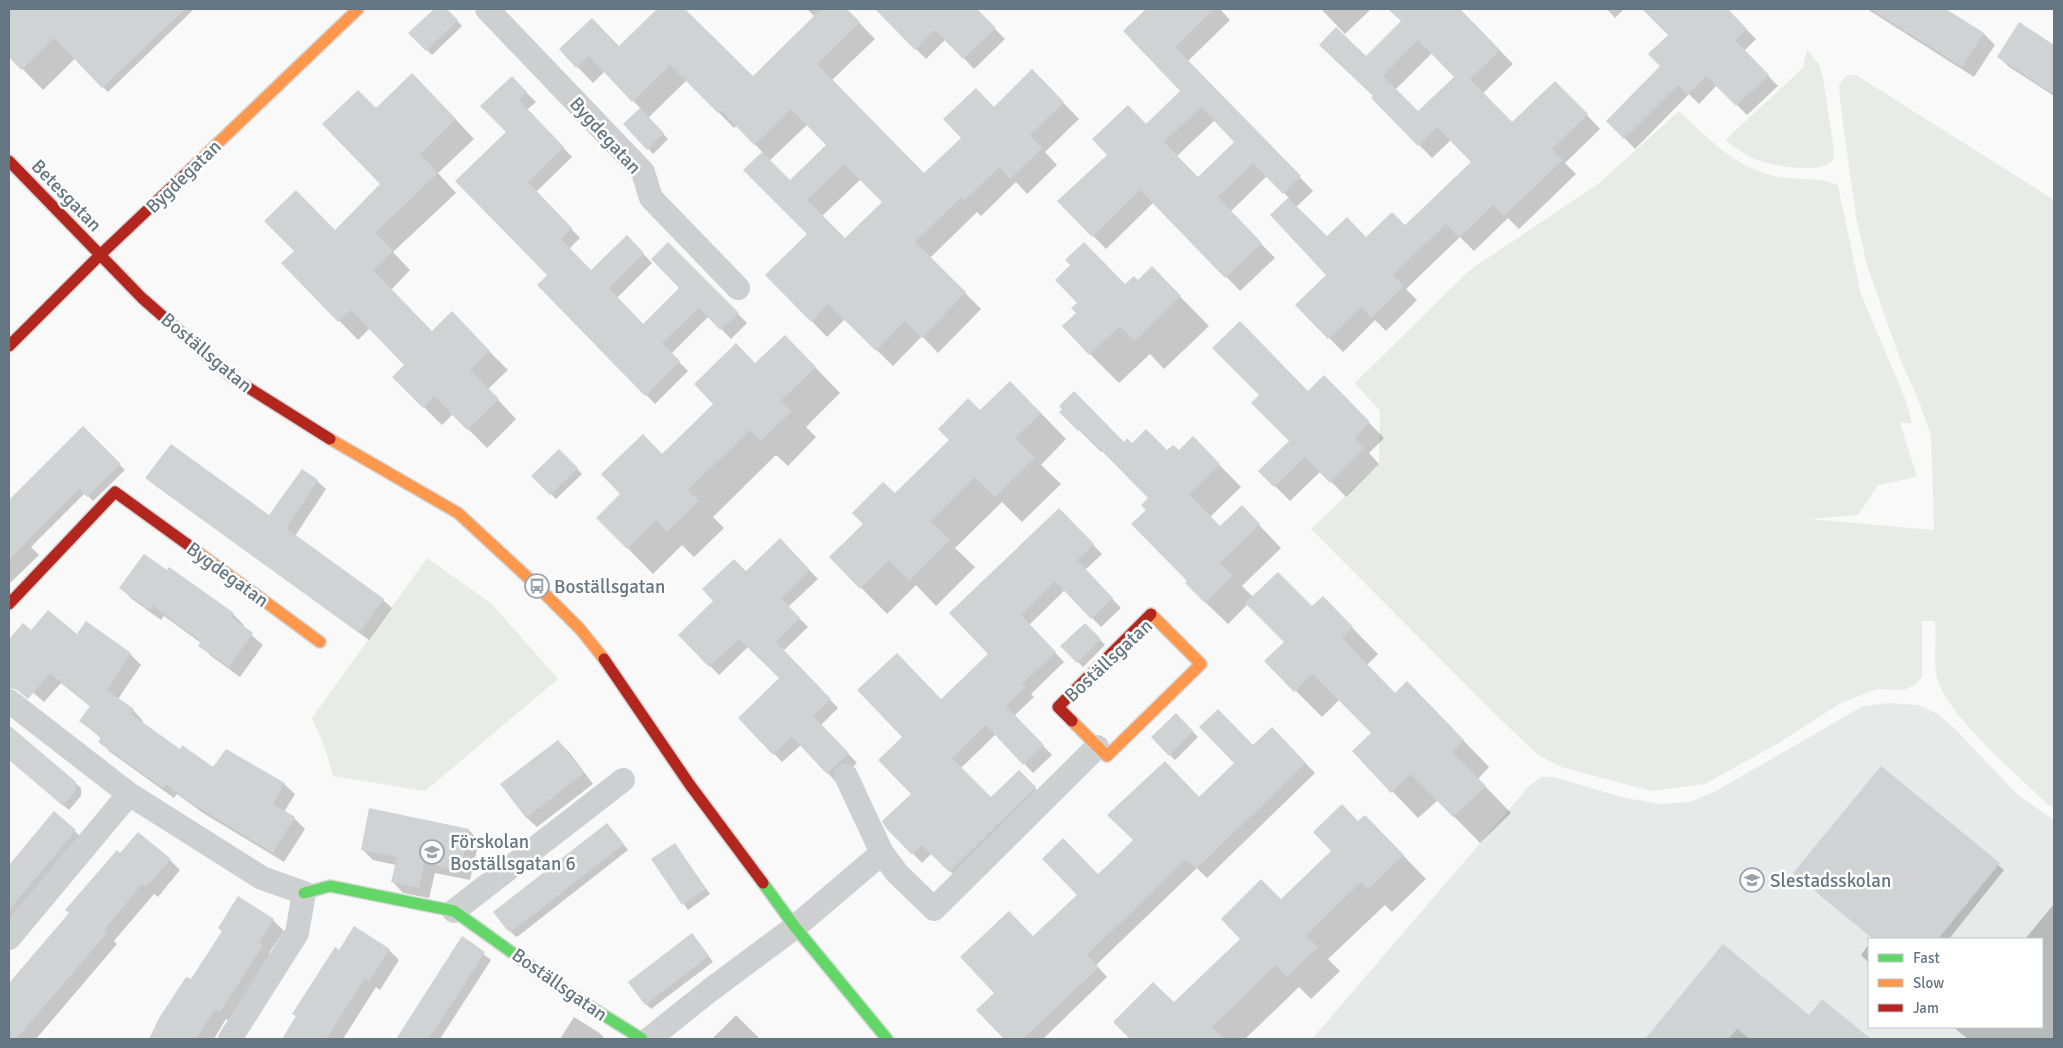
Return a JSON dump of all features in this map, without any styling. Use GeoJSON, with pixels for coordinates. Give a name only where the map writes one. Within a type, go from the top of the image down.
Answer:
{"type":"FeatureCollection","features":[{"type":"Feature","properties":{"kind":"street","name":"Bygdegatan"},"geometry":{"type":"LineString","coordinates":[[9,346],[100,255],[358,9]]}},
{"type":"Feature","properties":{"kind":"street","name":"Bygdegatan"},"geometry":{"type":"LineString","coordinates":[[486,9],[643,172],[651,198],[738,288]]}},
{"type":"Feature","properties":{"kind":"street","name":"Betesgatan"},"geometry":{"type":"LineString","coordinates":[[9,160],[100,255]]}},
{"type":"Feature","properties":{"kind":"street","name":"Boställsgatan"},"geometry":{"type":"LineString","coordinates":[[100,255],[142,298],[233,378],[303,424],[458,513],[537,586],[580,629],[613,671],[690,785],[795,927],[887,1039]]}},
{"type":"Feature","properties":{"kind":"street","name":"Bygdegatan"},"geometry":{"type":"LineString","coordinates":[[9,604],[116,492],[320,642]]}},
{"type":"Feature","properties":{"kind":"street","name":"Boställsgatan"},"geometry":{"type":"LineString","coordinates":[[1151,614],[1200,664],[1107,756],[1097,747],[1058,707],[1151,614]]}},
{"type":"Feature","properties":{"kind":"street"},"geometry":{"type":"LineString","coordinates":[[9,701],[129,794],[262,878],[304,892],[297,932],[230,1039]]}},
{"type":"Feature","properties":{"kind":"street"},"geometry":{"type":"LineString","coordinates":[[846,776],[882,853],[897,873],[934,908],[1097,747]]}},
{"type":"Feature","properties":{"kind":"street"},"geometry":{"type":"LineString","coordinates":[[454,911],[623,780]]}},
{"type":"Feature","properties":{"kind":"street"},"geometry":{"type":"LineString","coordinates":[[9,938],[129,794]]}},
{"type":"Feature","properties":{"kind":"street"},"geometry":{"type":"LineString","coordinates":[[649,1039],[709,991],[795,927],[882,853]]}},
{"type":"Feature","properties":{"kind":"street","name":"Boställsgatan"},"geometry":{"type":"LineString","coordinates":[[304,892],[330,886],[454,911],[570,994],[642,1039]]}},
{"type":"Feature","properties":{"kind":"shaded area"},"geometry":{"type":"Polygon","coordinates":[[[1807,50],[1819,64],[1824,84],[1834,151],[1833,159],[1828,164],[1820,167],[1809,168],[1772,164],[1755,159],[1725,140],[1803,68],[1807,50]]]}},
{"type":"Feature","properties":{"kind":"shaded area"},"geometry":{"type":"Polygon","coordinates":[[[1848,75],[1856,75],[2054,200],[2054,808],[2047,804],[1985,744],[1954,710],[1943,693],[1936,671],[1935,621],[1922,621],[1922,677],[1916,684],[1904,690],[1877,689],[1841,703],[1777,744],[1705,784],[1651,791],[1561,767],[1538,755],[1311,529],[1379,464],[1380,411],[1355,383],[1470,270],[1598,184],[1679,111],[1722,150],[1746,165],[1774,176],[1825,181],[1838,186],[1861,294],[1906,401],[1912,423],[1900,423],[1917,477],[1878,485],[1858,515],[1809,519],[1934,530],[1931,435],[1920,404],[1900,359],[1867,265],[1856,217],[1839,86],[1848,75]]]}},
{"type":"Feature","properties":{"kind":"shaded area"},"geometry":{"type":"Polygon","coordinates":[[[427,558],[492,604],[558,679],[425,791],[333,776],[325,748],[312,718],[427,558]]]}},
{"type":"Feature","properties":{"kind":"shaded area","name":"Slestadsskolan"},"geometry":{"type":"Polygon","coordinates":[[[1889,703],[1919,705],[1938,714],[1956,730],[2018,795],[2054,820],[2054,1039],[1312,1039],[1529,786],[1541,777],[1554,777],[1621,797],[1660,804],[1690,802],[1716,791],[1863,706],[1889,703]]]}},
{"type":"Feature","properties":{"kind":"building"},"geometry":{"type":"Polygon","coordinates":[[[9,9],[185,9],[102,88],[54,38],[21,70],[9,57],[9,9]]]}},
{"type":"Feature","properties":{"kind":"building"},"geometry":{"type":"Polygon","coordinates":[[[434,9],[447,9],[458,20],[426,51],[408,33],[434,9]]]}},
{"type":"Feature","properties":{"kind":"building"},"geometry":{"type":"Polygon","coordinates":[[[657,9],[685,9],[753,76],[821,9],[847,9],[860,22],[817,64],[924,173],[961,138],[943,119],[976,88],[994,107],[1032,69],[1064,102],[1030,135],[1042,148],[1010,179],[999,167],[964,201],[961,197],[915,242],[966,292],[922,338],[905,321],[876,351],[828,304],[811,322],[765,275],[807,234],[743,170],[762,152],[790,180],[826,145],[791,109],[754,145],[721,110],[718,113],[670,65],[632,102],[589,56],[576,68],[559,49],[592,18],[619,46],[657,9]],[[844,164],[807,200],[845,238],[882,202],[844,164]]]}},
{"type":"Feature","properties":{"kind":"building"},"geometry":{"type":"Polygon","coordinates":[[[875,9],[977,9],[996,28],[963,59],[935,30],[915,50],[875,9]]]}},
{"type":"Feature","properties":{"kind":"building"},"geometry":{"type":"Polygon","coordinates":[[[1146,9],[1214,9],[1175,47],[1301,176],[1283,194],[1253,163],[1218,197],[1262,243],[1225,278],[1140,190],[1092,237],[1057,201],[1107,155],[1092,139],[1128,105],[1146,124],[1180,91],[1123,31],[1146,9]],[[1201,107],[1164,142],[1198,177],[1234,142],[1201,107]]]}},
{"type":"Feature","properties":{"kind":"building"},"geometry":{"type":"Polygon","coordinates":[[[1388,9],[1460,9],[1500,50],[1470,79],[1512,122],[1555,81],[1588,114],[1552,149],[1563,160],[1504,216],[1493,205],[1459,238],[1446,224],[1393,275],[1404,286],[1371,318],[1361,307],[1328,339],[1295,305],[1326,275],[1270,215],[1288,198],[1327,236],[1347,217],[1366,237],[1392,212],[1405,225],[1471,162],[1437,127],[1418,146],[1371,98],[1373,96],[1319,45],[1336,27],[1366,56],[1401,21],[1388,9]],[[1418,40],[1383,76],[1418,111],[1454,77],[1418,40]]]}},
{"type":"Feature","properties":{"kind":"building"},"geometry":{"type":"Polygon","coordinates":[[[1642,9],[1728,9],[1747,29],[1735,40],[1769,75],[1736,106],[1706,76],[1688,95],[1678,85],[1624,139],[1606,121],[1660,66],[1648,54],[1668,35],[1642,9]]]}},
{"type":"Feature","properties":{"kind":"building"},"geometry":{"type":"Polygon","coordinates":[[[1871,9],[1946,9],[1984,33],[1962,67],[1871,9]]]}},
{"type":"Feature","properties":{"kind":"building"},"geometry":{"type":"Polygon","coordinates":[[[2019,22],[2054,45],[2054,94],[1997,57],[2019,22]]]}},
{"type":"Feature","properties":{"kind":"building"},"geometry":{"type":"Polygon","coordinates":[[[412,73],[456,119],[420,154],[438,173],[375,233],[393,251],[373,270],[432,331],[452,311],[490,351],[470,370],[499,399],[467,430],[434,396],[423,408],[392,377],[404,365],[351,310],[338,322],[281,263],[294,251],[264,221],[296,190],[335,230],[380,184],[322,124],[358,90],[376,108],[412,73]]]}},
{"type":"Feature","properties":{"kind":"building"},"geometry":{"type":"Polygon","coordinates":[[[512,76],[527,92],[519,100],[564,147],[528,182],[572,228],[561,239],[591,270],[627,235],[644,253],[609,288],[643,324],[679,288],[651,259],[668,242],[739,313],[720,330],[699,308],[662,343],[680,361],[645,396],[537,285],[547,275],[455,181],[506,132],[480,106],[512,76]]]}},
{"type":"Feature","properties":{"kind":"building"},"geometry":{"type":"Polygon","coordinates":[[[640,108],[664,133],[647,150],[623,124],[640,108]]]}},
{"type":"Feature","properties":{"kind":"building"},"geometry":{"type":"Polygon","coordinates":[[[1084,242],[1125,284],[1134,276],[1138,280],[1152,266],[1181,296],[1134,341],[1120,326],[1089,355],[1062,326],[1076,313],[1071,308],[1077,303],[1055,280],[1070,265],[1065,260],[1084,242]]]}},
{"type":"Feature","properties":{"kind":"building"},"geometry":{"type":"Polygon","coordinates":[[[1240,321],[1308,391],[1324,375],[1370,422],[1355,438],[1365,448],[1330,483],[1305,457],[1274,487],[1258,471],[1289,441],[1251,403],[1259,395],[1212,348],[1240,321]]]}},
{"type":"Feature","properties":{"kind":"building"},"geometry":{"type":"Polygon","coordinates":[[[785,335],[816,367],[781,400],[792,411],[761,441],[750,430],[688,490],[699,501],[667,532],[656,520],[627,549],[596,518],[620,494],[601,474],[643,434],[662,454],[713,404],[694,384],[736,343],[755,363],[785,335]]]}},
{"type":"Feature","properties":{"kind":"building"},"geometry":{"type":"Polygon","coordinates":[[[1010,381],[1041,413],[1015,438],[1035,458],[995,497],[975,477],[930,521],[950,540],[909,581],[889,560],[860,589],[829,557],[863,524],[852,513],[883,482],[895,493],[949,440],[938,429],[968,398],[980,410],[1010,381]]]}},
{"type":"Feature","properties":{"kind":"building"},"geometry":{"type":"Polygon","coordinates":[[[1074,391],[1124,442],[1127,438],[1132,443],[1146,429],[1167,450],[1173,445],[1179,450],[1193,436],[1220,464],[1189,494],[1220,526],[1242,505],[1260,524],[1220,563],[1233,576],[1205,603],[1185,583],[1187,581],[1131,524],[1146,510],[1141,505],[1148,498],[1080,429],[1078,431],[1059,412],[1062,410],[1059,406],[1074,391]]]}},
{"type":"Feature","properties":{"kind":"building"},"geometry":{"type":"Polygon","coordinates":[[[83,426],[121,464],[87,497],[79,489],[9,560],[9,500],[83,426]]]}},
{"type":"Feature","properties":{"kind":"building"},"geometry":{"type":"Polygon","coordinates":[[[171,444],[269,515],[302,469],[318,480],[286,528],[384,599],[359,633],[145,478],[171,444]]]}},
{"type":"Feature","properties":{"kind":"building"},"geometry":{"type":"Polygon","coordinates":[[[559,449],[578,468],[550,495],[531,476],[559,449]]]}},
{"type":"Feature","properties":{"kind":"building"},"geometry":{"type":"Polygon","coordinates":[[[1059,508],[1094,544],[1077,560],[1113,598],[1091,619],[1055,581],[1021,615],[1056,652],[1022,684],[1026,687],[1006,706],[1044,745],[1023,765],[986,725],[952,758],[991,797],[1019,770],[1036,787],[949,872],[922,845],[912,855],[885,827],[882,821],[911,794],[878,760],[902,737],[857,690],[897,653],[941,699],[988,654],[949,613],[1059,508]]]}},
{"type":"Feature","properties":{"kind":"building"},"geometry":{"type":"Polygon","coordinates":[[[780,538],[810,570],[781,598],[800,618],[776,642],[831,699],[813,716],[849,753],[827,774],[792,737],[773,755],[738,718],[779,678],[739,639],[709,667],[678,635],[713,601],[702,589],[734,559],[746,571],[780,538]]]}},
{"type":"Feature","properties":{"kind":"building"},"geometry":{"type":"Polygon","coordinates":[[[144,554],[167,570],[169,567],[234,613],[231,617],[253,633],[229,667],[198,646],[201,641],[153,606],[150,610],[119,588],[144,554]]]}},
{"type":"Feature","properties":{"kind":"building"},"geometry":{"type":"Polygon","coordinates":[[[1278,572],[1312,606],[1323,596],[1353,627],[1342,638],[1395,693],[1407,681],[1464,740],[1452,752],[1486,786],[1453,817],[1411,774],[1391,793],[1352,751],[1371,733],[1313,674],[1294,692],[1264,661],[1284,642],[1245,603],[1278,572]]]}},
{"type":"Feature","properties":{"kind":"building"},"geometry":{"type":"Polygon","coordinates":[[[48,610],[77,634],[86,621],[131,653],[107,690],[134,709],[131,714],[180,749],[182,745],[213,767],[226,749],[285,783],[273,804],[295,817],[273,853],[191,803],[166,785],[163,788],[98,742],[101,737],[79,721],[90,706],[50,673],[28,699],[17,690],[9,688],[9,639],[23,623],[31,630],[48,610]]]}},
{"type":"Feature","properties":{"kind":"building"},"geometry":{"type":"Polygon","coordinates":[[[1085,623],[1101,639],[1077,663],[1060,646],[1085,623]]]}},
{"type":"Feature","properties":{"kind":"building"},"geometry":{"type":"Polygon","coordinates":[[[1218,709],[1253,745],[1272,727],[1306,763],[1196,869],[1186,859],[1087,955],[1099,967],[1023,1039],[1004,1039],[976,1010],[994,993],[960,957],[1009,911],[1033,936],[1077,895],[1042,859],[1063,838],[1098,874],[1133,840],[1107,815],[1165,761],[1199,797],[1234,763],[1199,727],[1218,709]]]}},
{"type":"Feature","properties":{"kind":"building"},"geometry":{"type":"Polygon","coordinates":[[[1176,713],[1193,731],[1169,756],[1151,737],[1176,713]]]}},
{"type":"Feature","properties":{"kind":"building"},"geometry":{"type":"Polygon","coordinates":[[[9,725],[76,782],[76,790],[63,806],[9,760],[9,725]]]}},
{"type":"Feature","properties":{"kind":"building"},"geometry":{"type":"Polygon","coordinates":[[[558,740],[584,773],[526,818],[500,784],[558,740]]]}},
{"type":"Feature","properties":{"kind":"building"},"geometry":{"type":"Polygon","coordinates":[[[1881,766],[2000,863],[1939,938],[1872,938],[1793,873],[1881,766]]]}},
{"type":"Feature","properties":{"kind":"building"},"geometry":{"type":"Polygon","coordinates":[[[1342,804],[1358,821],[1365,815],[1404,855],[1368,889],[1361,882],[1306,935],[1318,947],[1287,977],[1276,965],[1212,1027],[1224,1039],[1130,1039],[1113,1022],[1153,982],[1174,1002],[1240,939],[1221,919],[1261,879],[1281,899],[1331,851],[1313,832],[1342,804]]]}},
{"type":"Feature","properties":{"kind":"building"},"geometry":{"type":"Polygon","coordinates":[[[369,808],[469,829],[460,871],[424,863],[419,888],[391,882],[397,857],[361,850],[369,808]]]}},
{"type":"Feature","properties":{"kind":"building"},"geometry":{"type":"Polygon","coordinates":[[[54,811],[76,830],[9,910],[9,865],[54,811]]]}},
{"type":"Feature","properties":{"kind":"building"},"geometry":{"type":"Polygon","coordinates":[[[607,823],[624,844],[511,932],[507,930],[493,912],[607,823]]]}},
{"type":"Feature","properties":{"kind":"building"},"geometry":{"type":"Polygon","coordinates":[[[138,832],[171,859],[146,887],[142,884],[104,930],[107,933],[16,1039],[9,1039],[9,983],[69,913],[65,910],[117,850],[120,853],[138,832]]]}},
{"type":"Feature","properties":{"kind":"building"},"geometry":{"type":"Polygon","coordinates":[[[675,843],[706,889],[682,905],[651,859],[675,843]]]}},
{"type":"Feature","properties":{"kind":"building"},"geometry":{"type":"Polygon","coordinates":[[[238,896],[274,919],[259,942],[263,945],[220,1012],[215,1009],[196,1039],[149,1039],[159,1018],[186,977],[191,979],[222,931],[218,928],[238,896]]]}},
{"type":"Feature","properties":{"kind":"building"},"geometry":{"type":"Polygon","coordinates":[[[354,926],[390,949],[369,981],[365,978],[326,1039],[282,1039],[296,1016],[292,1014],[335,947],[339,950],[354,926]]]}},
{"type":"Feature","properties":{"kind":"building"},"geometry":{"type":"Polygon","coordinates":[[[692,933],[709,956],[645,1005],[628,982],[692,933]]]}},
{"type":"Feature","properties":{"kind":"building"},"geometry":{"type":"Polygon","coordinates":[[[462,936],[485,952],[429,1039],[396,1039],[462,936]]]}},
{"type":"Feature","properties":{"kind":"building"},"geometry":{"type":"Polygon","coordinates":[[[1723,944],[1809,1015],[1822,999],[1871,1039],[1750,1039],[1737,1029],[1728,1039],[1645,1039],[1723,944]]]}},
{"type":"Feature","properties":{"kind":"traffic: fast"},"geometry":{"type":"LineString","coordinates":[[763,883],[795,927],[887,1039]]}},
{"type":"Feature","properties":{"kind":"traffic: fast"},"geometry":{"type":"LineString","coordinates":[[304,893],[330,886],[454,911],[570,994],[642,1039]]}},
{"type":"Feature","properties":{"kind":"traffic: slow"},"geometry":{"type":"LineString","coordinates":[[196,164],[358,9]]}},
{"type":"Feature","properties":{"kind":"traffic: slow"},"geometry":{"type":"LineString","coordinates":[[330,439],[458,513],[537,586],[580,629],[604,659]]}},
{"type":"Feature","properties":{"kind":"traffic: slow"},"geometry":{"type":"LineString","coordinates":[[191,547],[320,642]]}},
{"type":"Feature","properties":{"kind":"traffic: slow"},"geometry":{"type":"LineString","coordinates":[[1072,721],[1107,756],[1201,664],[1151,614]]}},
{"type":"Feature","properties":{"kind":"traffic: jam"},"geometry":{"type":"LineString","coordinates":[[9,161],[142,298],[233,378],[330,439]]}},
{"type":"Feature","properties":{"kind":"traffic: jam"},"geometry":{"type":"LineString","coordinates":[[9,346],[100,255],[196,164]]}},
{"type":"Feature","properties":{"kind":"traffic: jam"},"geometry":{"type":"LineString","coordinates":[[9,604],[115,492],[191,547]]}},
{"type":"Feature","properties":{"kind":"traffic: jam"},"geometry":{"type":"LineString","coordinates":[[1072,721],[1058,707],[1151,614]]}},
{"type":"Feature","properties":{"kind":"traffic: jam"},"geometry":{"type":"LineString","coordinates":[[604,659],[690,785],[763,883]]}},
{"type":"Feature","properties":{"kind":"place","name":"Boställsgatan"},"geometry":{"type":"Point","coordinates":[537,586]}},
{"type":"Feature","properties":{"kind":"place","name":"Förskolan Boställsgatan 6"},"geometry":{"type":"Point","coordinates":[432,852]}},
{"type":"Feature","properties":{"kind":"place","name":"Slestadsskolan"},"geometry":{"type":"Point","coordinates":[1752,880]}}]}
